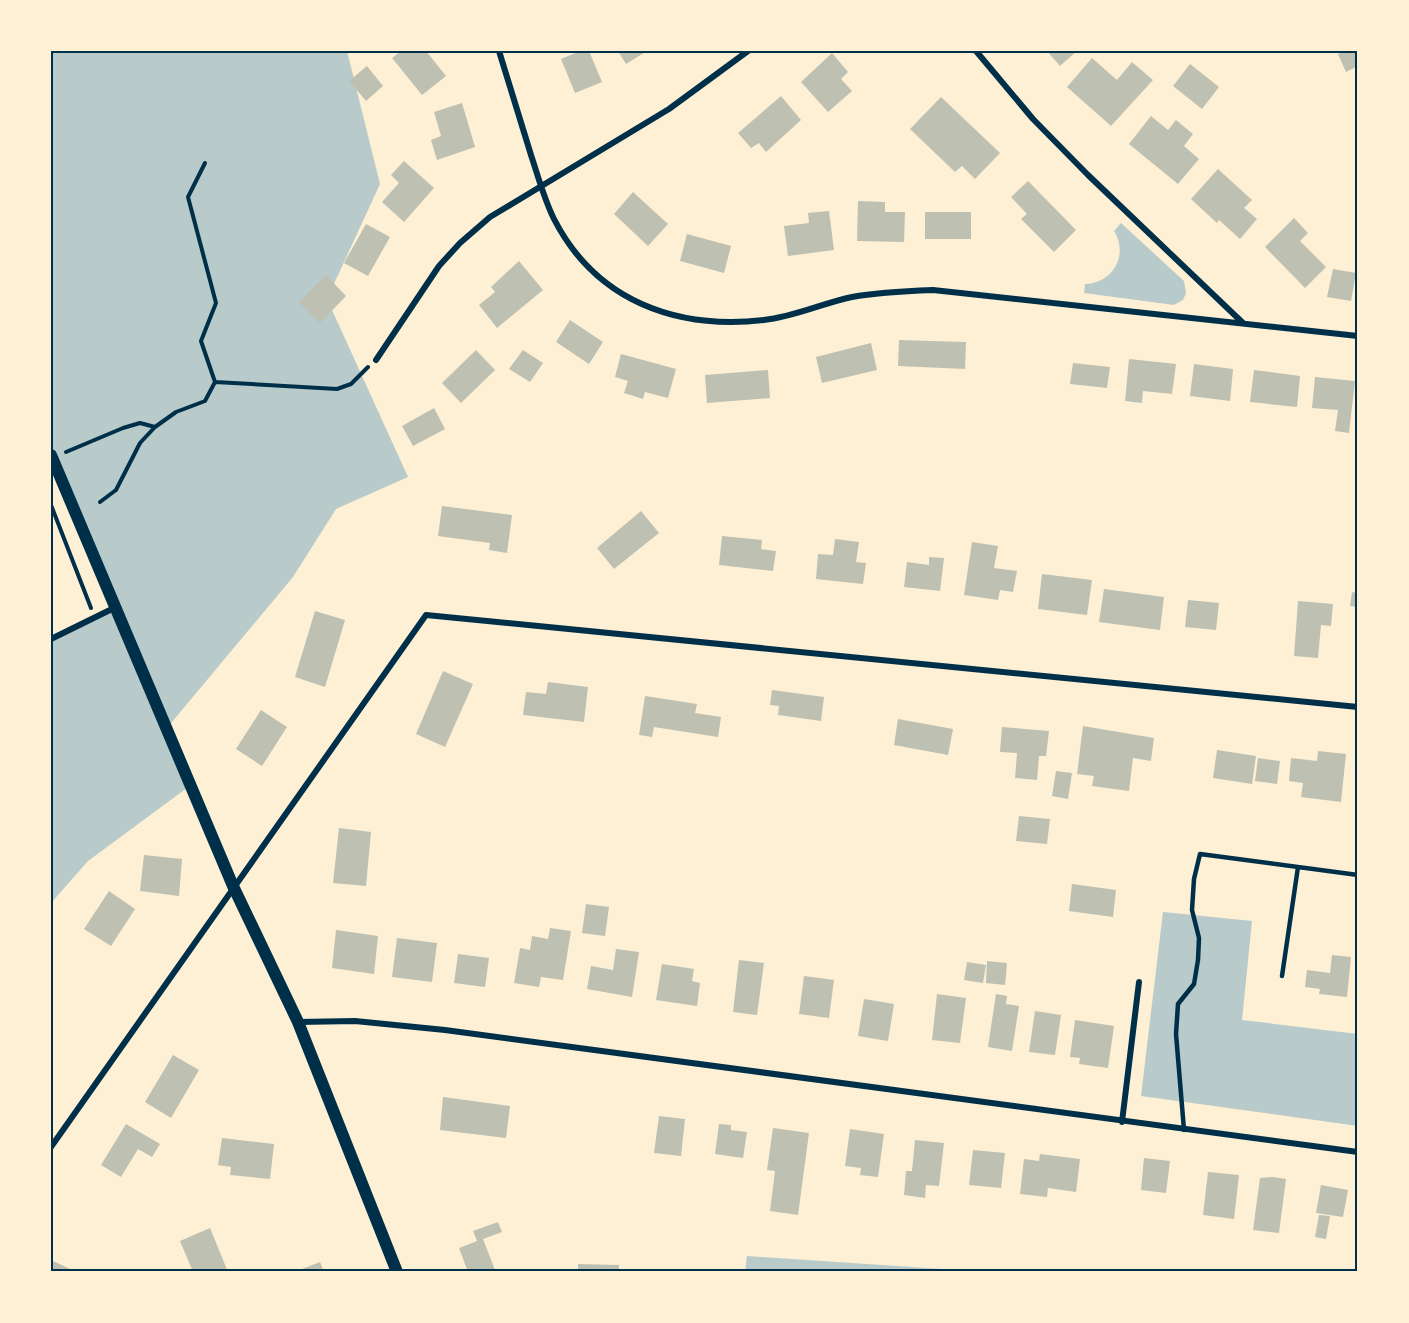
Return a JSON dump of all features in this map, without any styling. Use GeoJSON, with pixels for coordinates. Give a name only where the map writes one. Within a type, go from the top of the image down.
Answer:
{"type":"FeatureCollection","features":[{"type":"Feature","properties":{"kind":"main road"},"geometry":{"type":"LineString","coordinates":[[52,457],[233,886],[298,1022],[397,1272]]}},
{"type":"Feature","properties":{"kind":"street"},"geometry":{"type":"LineString","coordinates":[[499,51],[541,186],[554,219],[573,250],[600,278],[636,303],[666,315],[698,321],[767,320],[852,297],[892,291],[933,290],[1358,336]]}},
{"type":"Feature","properties":{"kind":"street"},"geometry":{"type":"LineString","coordinates":[[376,360],[439,266],[460,243],[490,217],[669,109],[748,51]]}},
{"type":"Feature","properties":{"kind":"street"},"geometry":{"type":"LineString","coordinates":[[976,51],[1033,119],[1088,175],[1243,323]]}},
{"type":"Feature","properties":{"kind":"street"},"geometry":{"type":"LineString","coordinates":[[51,639],[114,608]]}},
{"type":"Feature","properties":{"kind":"street"},"geometry":{"type":"LineString","coordinates":[[51,1147],[167,981],[221,909],[233,886],[426,615],[1358,707]]}},
{"type":"Feature","properties":{"kind":"street"},"geometry":{"type":"LineString","coordinates":[[1122,1122],[1139,982]]}},
{"type":"Feature","properties":{"kind":"street"},"geometry":{"type":"LineString","coordinates":[[298,1022],[355,1021],[457,1032],[1358,1152]]}},
{"type":"Feature","properties":{"kind":"lane"},"geometry":{"type":"LineString","coordinates":[[1184,1130],[1176,1034],[1178,1004],[1194,984],[1198,960],[1199,938],[1192,910],[1194,879],[1200,854],[1358,875]]}},
{"type":"Feature","properties":{"kind":"lane"},"geometry":{"type":"LineString","coordinates":[[1282,976],[1298,867]]}},
{"type":"Feature","properties":{"kind":"path"},"geometry":{"type":"LineString","coordinates":[[100,502],[116,490],[140,443],[154,427],[176,412],[205,401],[215,382],[201,341],[216,303],[188,197],[205,163]]}},
{"type":"Feature","properties":{"kind":"path"},"geometry":{"type":"LineString","coordinates":[[215,382],[337,389],[351,384],[376,360]]}},
{"type":"Feature","properties":{"kind":"path"},"geometry":{"type":"LineString","coordinates":[[52,457],[140,423],[154,427]]}},
{"type":"Feature","properties":{"kind":"path"},"geometry":{"type":"LineString","coordinates":[[51,505],[94,618]]}},
{"type":"Feature","properties":{"kind":"shaded area"},"geometry":{"type":"Polygon","coordinates":[[[51,51],[347,51],[380,184],[327,299],[408,477],[336,509],[293,577],[167,728],[191,785],[88,861],[51,903],[51,639],[114,608],[51,455],[51,51]]]}},
{"type":"Feature","properties":{"kind":"shaded area"},"geometry":{"type":"Polygon","coordinates":[[[1121,223],[1184,281],[1186,293],[1183,300],[1174,305],[1084,293],[1085,284],[1103,279],[1116,266],[1120,249],[1114,231],[1121,223]]]}},
{"type":"Feature","properties":{"kind":"shaded area"},"geometry":{"type":"Polygon","coordinates":[[[1163,912],[1252,921],[1242,1020],[1358,1034],[1358,1126],[1141,1096],[1163,912]]]}},
{"type":"Feature","properties":{"kind":"shaded area"},"geometry":{"type":"Polygon","coordinates":[[[747,1256],[987,1272],[745,1272],[747,1256]]]}},
{"type":"Feature","properties":{"kind":"building"},"geometry":{"type":"Polygon","coordinates":[[[401,51],[426,51],[446,76],[422,95],[392,58],[401,51]]]}},
{"type":"Feature","properties":{"kind":"building"},"geometry":{"type":"Polygon","coordinates":[[[580,51],[589,51],[602,82],[575,93],[561,59],[580,51]]]}},
{"type":"Feature","properties":{"kind":"building"},"geometry":{"type":"Polygon","coordinates":[[[618,51],[647,51],[626,64],[618,51]]]}},
{"type":"Feature","properties":{"kind":"building"},"geometry":{"type":"Polygon","coordinates":[[[1047,51],[1077,51],[1060,66],[1047,51]]]}},
{"type":"Feature","properties":{"kind":"building"},"geometry":{"type":"Polygon","coordinates":[[[1344,51],[1358,51],[1358,66],[1346,72],[1338,54],[1344,51]]]}},
{"type":"Feature","properties":{"kind":"building"},"geometry":{"type":"Polygon","coordinates":[[[832,53],[848,72],[841,79],[852,91],[828,112],[801,82],[832,53]]]}},
{"type":"Feature","properties":{"kind":"building"},"geometry":{"type":"Polygon","coordinates":[[[1092,58],[1117,80],[1132,62],[1153,80],[1111,126],[1067,87],[1092,58]]]}},
{"type":"Feature","properties":{"kind":"building"},"geometry":{"type":"Polygon","coordinates":[[[1190,64],[1219,87],[1202,109],[1173,86],[1190,64]]]}},
{"type":"Feature","properties":{"kind":"building"},"geometry":{"type":"Polygon","coordinates":[[[367,66],[383,86],[366,101],[349,81],[367,66]]]}},
{"type":"Feature","properties":{"kind":"building"},"geometry":{"type":"Polygon","coordinates":[[[781,96],[801,120],[766,152],[759,143],[751,148],[738,133],[781,96]]]}},
{"type":"Feature","properties":{"kind":"building"},"geometry":{"type":"Polygon","coordinates":[[[941,97],[1000,153],[975,179],[962,166],[955,172],[910,129],[941,97]]]}},
{"type":"Feature","properties":{"kind":"building"},"geometry":{"type":"Polygon","coordinates":[[[462,103],[475,147],[437,160],[431,140],[441,136],[434,112],[462,103]]]}},
{"type":"Feature","properties":{"kind":"building"},"geometry":{"type":"Polygon","coordinates":[[[1151,116],[1168,130],[1176,120],[1193,134],[1184,146],[1199,159],[1178,184],[1129,144],[1151,116]]]}},
{"type":"Feature","properties":{"kind":"building"},"geometry":{"type":"Polygon","coordinates":[[[404,161],[434,188],[404,222],[382,202],[399,183],[391,175],[404,161]]]}},
{"type":"Feature","properties":{"kind":"building"},"geometry":{"type":"Polygon","coordinates":[[[1218,169],[1252,200],[1244,208],[1257,219],[1240,239],[1219,220],[1217,223],[1191,199],[1218,169]]]}},
{"type":"Feature","properties":{"kind":"building"},"geometry":{"type":"Polygon","coordinates":[[[1028,181],[1076,230],[1054,252],[1021,219],[1027,214],[1011,197],[1028,181]]]}},
{"type":"Feature","properties":{"kind":"building"},"geometry":{"type":"Polygon","coordinates":[[[633,192],[668,224],[648,246],[614,214],[633,192]]]}},
{"type":"Feature","properties":{"kind":"building"},"geometry":{"type":"Polygon","coordinates":[[[858,201],[885,202],[885,212],[905,212],[904,242],[857,241],[858,201]]]}},
{"type":"Feature","properties":{"kind":"building"},"geometry":{"type":"Polygon","coordinates":[[[829,211],[834,250],[788,256],[784,226],[809,223],[808,213],[829,211]]]}},
{"type":"Feature","properties":{"kind":"building"},"geometry":{"type":"Polygon","coordinates":[[[925,212],[971,212],[971,239],[925,239],[925,212]]]}},
{"type":"Feature","properties":{"kind":"building"},"geometry":{"type":"Polygon","coordinates":[[[1294,218],[1308,233],[1300,241],[1326,267],[1305,288],[1265,247],[1294,218]]]}},
{"type":"Feature","properties":{"kind":"building"},"geometry":{"type":"Polygon","coordinates":[[[366,224],[390,237],[368,276],[344,263],[366,224]]]}},
{"type":"Feature","properties":{"kind":"building"},"geometry":{"type":"Polygon","coordinates":[[[687,234],[731,246],[724,273],[680,261],[687,234]]]}},
{"type":"Feature","properties":{"kind":"building"},"geometry":{"type":"Polygon","coordinates":[[[519,261],[543,290],[497,328],[479,305],[495,292],[491,287],[519,261]]]}},
{"type":"Feature","properties":{"kind":"building"},"geometry":{"type":"Polygon","coordinates":[[[1333,269],[1356,273],[1351,301],[1327,297],[1333,269]]]}},
{"type":"Feature","properties":{"kind":"building"},"geometry":{"type":"Polygon","coordinates":[[[326,275],[346,296],[320,323],[299,302],[326,275]]]}},
{"type":"Feature","properties":{"kind":"building"},"geometry":{"type":"Polygon","coordinates":[[[570,320],[603,342],[589,364],[556,342],[570,320]]]}},
{"type":"Feature","properties":{"kind":"building"},"geometry":{"type":"Polygon","coordinates":[[[899,340],[966,342],[965,369],[898,366],[899,340]]]}},
{"type":"Feature","properties":{"kind":"building"},"geometry":{"type":"Polygon","coordinates":[[[871,343],[877,370],[822,383],[816,357],[871,343]]]}},
{"type":"Feature","properties":{"kind":"building"},"geometry":{"type":"Polygon","coordinates":[[[476,350],[495,370],[461,403],[442,383],[476,350]]]}},
{"type":"Feature","properties":{"kind":"building"},"geometry":{"type":"Polygon","coordinates":[[[523,350],[543,363],[530,382],[509,369],[523,350]]]}},
{"type":"Feature","properties":{"kind":"building"},"geometry":{"type":"Polygon","coordinates":[[[621,354],[676,369],[668,398],[645,392],[643,399],[624,393],[628,381],[615,377],[621,354]]]}},
{"type":"Feature","properties":{"kind":"building"},"geometry":{"type":"Polygon","coordinates":[[[1129,359],[1176,364],[1172,394],[1143,391],[1142,403],[1125,401],[1129,359]]]}},
{"type":"Feature","properties":{"kind":"building"},"geometry":{"type":"Polygon","coordinates":[[[1073,363],[1110,367],[1107,388],[1070,384],[1073,363]]]}},
{"type":"Feature","properties":{"kind":"building"},"geometry":{"type":"Polygon","coordinates":[[[1194,364],[1233,369],[1230,401],[1190,396],[1194,364]]]}},
{"type":"Feature","properties":{"kind":"building"},"geometry":{"type":"Polygon","coordinates":[[[768,370],[770,398],[707,403],[705,375],[768,370]]]}},
{"type":"Feature","properties":{"kind":"building"},"geometry":{"type":"Polygon","coordinates":[[[1254,370],[1300,376],[1297,407],[1250,402],[1254,370]]]}},
{"type":"Feature","properties":{"kind":"building"},"geometry":{"type":"Polygon","coordinates":[[[1315,377],[1355,381],[1349,433],[1335,431],[1338,410],[1312,408],[1315,377]]]}},
{"type":"Feature","properties":{"kind":"building"},"geometry":{"type":"Polygon","coordinates":[[[434,408],[445,429],[413,446],[402,426],[434,408]]]}},
{"type":"Feature","properties":{"kind":"building"},"geometry":{"type":"Polygon","coordinates":[[[442,506],[512,515],[507,553],[489,550],[490,543],[438,536],[442,506]]]}},
{"type":"Feature","properties":{"kind":"building"},"geometry":{"type":"Polygon","coordinates":[[[641,511],[659,533],[614,569],[597,548],[641,511]]]}},
{"type":"Feature","properties":{"kind":"building"},"geometry":{"type":"Polygon","coordinates":[[[722,536],[762,540],[761,549],[776,551],[773,571],[719,565],[722,536]]]}},
{"type":"Feature","properties":{"kind":"building"},"geometry":{"type":"Polygon","coordinates":[[[835,539],[859,542],[856,562],[866,563],[863,584],[816,579],[818,554],[833,555],[835,539]]]}},
{"type":"Feature","properties":{"kind":"building"},"geometry":{"type":"Polygon","coordinates":[[[972,542],[998,546],[994,568],[1017,571],[1013,592],[1000,590],[998,600],[964,595],[972,542]]]}},
{"type":"Feature","properties":{"kind":"building"},"geometry":{"type":"Polygon","coordinates":[[[929,557],[944,558],[940,591],[904,587],[907,562],[929,565],[929,557]]]}},
{"type":"Feature","properties":{"kind":"building"},"geometry":{"type":"Polygon","coordinates":[[[1042,574],[1092,580],[1087,615],[1038,609],[1042,574]]]}},
{"type":"Feature","properties":{"kind":"building"},"geometry":{"type":"Polygon","coordinates":[[[1104,589],[1164,597],[1160,630],[1099,622],[1104,589]]]}},
{"type":"Feature","properties":{"kind":"building"},"geometry":{"type":"Polygon","coordinates":[[[1352,592],[1358,593],[1358,607],[1350,606],[1352,592]]]}},
{"type":"Feature","properties":{"kind":"building"},"geometry":{"type":"Polygon","coordinates":[[[1188,600],[1219,603],[1216,630],[1185,627],[1188,600]]]}},
{"type":"Feature","properties":{"kind":"building"},"geometry":{"type":"Polygon","coordinates":[[[1298,601],[1333,604],[1331,626],[1321,625],[1318,658],[1294,656],[1298,601]]]}},
{"type":"Feature","properties":{"kind":"building"},"geometry":{"type":"Polygon","coordinates":[[[315,611],[345,620],[325,687],[295,677],[315,611]]]}},
{"type":"Feature","properties":{"kind":"building"},"geometry":{"type":"Polygon","coordinates":[[[443,671],[473,684],[445,747],[416,734],[443,671]]]}},
{"type":"Feature","properties":{"kind":"building"},"geometry":{"type":"Polygon","coordinates":[[[548,682],[588,687],[584,722],[523,715],[526,692],[546,694],[548,682]]]}},
{"type":"Feature","properties":{"kind":"building"},"geometry":{"type":"Polygon","coordinates":[[[772,690],[824,697],[821,721],[778,715],[779,706],[770,705],[772,690]]]}},
{"type":"Feature","properties":{"kind":"building"},"geometry":{"type":"Polygon","coordinates":[[[645,696],[697,704],[695,713],[721,717],[718,737],[654,727],[652,737],[639,735],[645,696]]]}},
{"type":"Feature","properties":{"kind":"building"},"geometry":{"type":"Polygon","coordinates":[[[261,710],[287,727],[262,766],[236,749],[261,710]]]}},
{"type":"Feature","properties":{"kind":"building"},"geometry":{"type":"Polygon","coordinates":[[[898,719],[953,729],[948,755],[894,745],[898,719]]]}},
{"type":"Feature","properties":{"kind":"building"},"geometry":{"type":"Polygon","coordinates":[[[1083,726],[1154,738],[1151,761],[1133,758],[1129,791],[1092,786],[1094,776],[1077,774],[1083,726]]]}},
{"type":"Feature","properties":{"kind":"building"},"geometry":{"type":"Polygon","coordinates":[[[1002,727],[1049,731],[1046,756],[1039,756],[1037,780],[1015,778],[1017,753],[1000,752],[1002,727]]]}},
{"type":"Feature","properties":{"kind":"building"},"geometry":{"type":"Polygon","coordinates":[[[1217,750],[1256,756],[1252,784],[1213,778],[1217,750]]]}},
{"type":"Feature","properties":{"kind":"building"},"geometry":{"type":"Polygon","coordinates":[[[1318,751],[1346,754],[1341,802],[1301,797],[1303,783],[1289,781],[1291,758],[1317,761],[1318,751]]]}},
{"type":"Feature","properties":{"kind":"building"},"geometry":{"type":"Polygon","coordinates":[[[1258,758],[1280,761],[1277,784],[1255,781],[1258,758]]]}},
{"type":"Feature","properties":{"kind":"building"},"geometry":{"type":"Polygon","coordinates":[[[1056,771],[1072,773],[1068,799],[1052,796],[1056,771]]]}},
{"type":"Feature","properties":{"kind":"building"},"geometry":{"type":"Polygon","coordinates":[[[1019,816],[1050,819],[1047,844],[1016,841],[1019,816]]]}},
{"type":"Feature","properties":{"kind":"building"},"geometry":{"type":"Polygon","coordinates":[[[339,828],[371,832],[366,886],[333,883],[339,828]]]}},
{"type":"Feature","properties":{"kind":"building"},"geometry":{"type":"Polygon","coordinates":[[[144,855],[182,859],[179,896],[140,891],[144,855]]]}},
{"type":"Feature","properties":{"kind":"building"},"geometry":{"type":"Polygon","coordinates":[[[1072,884],[1116,890],[1113,917],[1069,911],[1072,884]]]}},
{"type":"Feature","properties":{"kind":"building"},"geometry":{"type":"Polygon","coordinates":[[[109,891],[135,909],[111,946],[84,929],[109,891]]]}},
{"type":"Feature","properties":{"kind":"building"},"geometry":{"type":"Polygon","coordinates":[[[586,904],[609,907],[605,936],[582,933],[586,904]]]}},
{"type":"Feature","properties":{"kind":"building"},"geometry":{"type":"Polygon","coordinates":[[[550,928],[571,931],[563,980],[541,977],[539,987],[514,983],[520,948],[530,950],[532,936],[548,939],[550,928]]]}},
{"type":"Feature","properties":{"kind":"building"},"geometry":{"type":"Polygon","coordinates":[[[336,930],[378,936],[374,974],[332,968],[336,930]]]}},
{"type":"Feature","properties":{"kind":"building"},"geometry":{"type":"Polygon","coordinates":[[[397,938],[437,943],[432,982],[392,977],[397,938]]]}},
{"type":"Feature","properties":{"kind":"building"},"geometry":{"type":"Polygon","coordinates":[[[616,949],[639,952],[632,997],[587,989],[591,966],[613,970],[616,949]]]}},
{"type":"Feature","properties":{"kind":"building"},"geometry":{"type":"Polygon","coordinates":[[[458,954],[489,958],[485,987],[454,983],[458,954]]]}},
{"type":"Feature","properties":{"kind":"building"},"geometry":{"type":"Polygon","coordinates":[[[1332,955],[1351,957],[1347,997],[1319,994],[1320,989],[1305,987],[1307,970],[1330,973],[1332,955]]]}},
{"type":"Feature","properties":{"kind":"building"},"geometry":{"type":"Polygon","coordinates":[[[739,960],[764,963],[757,1015],[733,1012],[739,960]]]}},
{"type":"Feature","properties":{"kind":"building"},"geometry":{"type":"Polygon","coordinates":[[[987,961],[1007,963],[1005,985],[986,983],[987,961]]]}},
{"type":"Feature","properties":{"kind":"building"},"geometry":{"type":"Polygon","coordinates":[[[967,962],[986,965],[983,983],[964,980],[967,962]]]}},
{"type":"Feature","properties":{"kind":"building"},"geometry":{"type":"Polygon","coordinates":[[[662,964],[694,969],[692,981],[700,983],[697,1006],[656,1000],[662,964]]]}},
{"type":"Feature","properties":{"kind":"building"},"geometry":{"type":"Polygon","coordinates":[[[804,976],[834,980],[829,1018],[799,1014],[804,976]]]}},
{"type":"Feature","properties":{"kind":"building"},"geometry":{"type":"Polygon","coordinates":[[[937,994],[966,998],[960,1043],[932,1040],[937,994]]]}},
{"type":"Feature","properties":{"kind":"building"},"geometry":{"type":"Polygon","coordinates":[[[996,994],[1007,996],[1006,1004],[1019,1006],[1012,1051],[988,1047],[996,994]]]}},
{"type":"Feature","properties":{"kind":"building"},"geometry":{"type":"Polygon","coordinates":[[[864,999],[894,1004],[888,1041],[858,1036],[864,999]]]}},
{"type":"Feature","properties":{"kind":"building"},"geometry":{"type":"Polygon","coordinates":[[[1035,1011],[1061,1015],[1055,1055],[1029,1052],[1035,1011]]]}},
{"type":"Feature","properties":{"kind":"building"},"geometry":{"type":"Polygon","coordinates":[[[1075,1020],[1114,1026],[1108,1068],[1079,1064],[1080,1058],[1070,1057],[1075,1020]]]}},
{"type":"Feature","properties":{"kind":"building"},"geometry":{"type":"Polygon","coordinates":[[[173,1055],[199,1070],[171,1118],[145,1102],[173,1055]]]}},
{"type":"Feature","properties":{"kind":"building"},"geometry":{"type":"Polygon","coordinates":[[[443,1097],[510,1106],[506,1138],[440,1130],[443,1097]]]}},
{"type":"Feature","properties":{"kind":"building"},"geometry":{"type":"Polygon","coordinates":[[[659,1116],[685,1119],[681,1156],[654,1153],[659,1116]]]}},
{"type":"Feature","properties":{"kind":"building"},"geometry":{"type":"Polygon","coordinates":[[[126,1124],[160,1144],[152,1157],[138,1149],[121,1177],[101,1165],[126,1124]]]}},
{"type":"Feature","properties":{"kind":"building"},"geometry":{"type":"Polygon","coordinates":[[[719,1124],[731,1125],[731,1130],[747,1132],[743,1158],[715,1154],[719,1124]]]}},
{"type":"Feature","properties":{"kind":"building"},"geometry":{"type":"Polygon","coordinates":[[[773,1128],[809,1133],[798,1215],[770,1211],[775,1171],[767,1170],[773,1128]]]}},
{"type":"Feature","properties":{"kind":"building"},"geometry":{"type":"Polygon","coordinates":[[[850,1129],[884,1134],[878,1177],[860,1175],[861,1168],[845,1166],[850,1129]]]}},
{"type":"Feature","properties":{"kind":"building"},"geometry":{"type":"Polygon","coordinates":[[[222,1138],[274,1144],[270,1179],[230,1175],[231,1167],[218,1165],[222,1138]]]}},
{"type":"Feature","properties":{"kind":"building"},"geometry":{"type":"Polygon","coordinates":[[[915,1140],[944,1143],[939,1186],[926,1185],[925,1198],[904,1195],[906,1171],[912,1171],[915,1140]]]}},
{"type":"Feature","properties":{"kind":"building"},"geometry":{"type":"Polygon","coordinates":[[[973,1150],[1005,1153],[1001,1188],[969,1185],[973,1150]]]}},
{"type":"Feature","properties":{"kind":"building"},"geometry":{"type":"Polygon","coordinates":[[[1040,1154],[1080,1159],[1076,1192],[1048,1188],[1047,1197],[1020,1194],[1024,1159],[1039,1161],[1040,1154]]]}},
{"type":"Feature","properties":{"kind":"building"},"geometry":{"type":"Polygon","coordinates":[[[1144,1158],[1170,1161],[1166,1193],[1141,1190],[1144,1158]]]}},
{"type":"Feature","properties":{"kind":"building"},"geometry":{"type":"Polygon","coordinates":[[[1208,1172],[1239,1175],[1234,1219],[1203,1215],[1208,1172]]]}},
{"type":"Feature","properties":{"kind":"building"},"geometry":{"type":"Polygon","coordinates":[[[1260,1178],[1286,1179],[1279,1233],[1253,1230],[1260,1178]]]}},
{"type":"Feature","properties":{"kind":"building"},"geometry":{"type":"Polygon","coordinates":[[[1321,1185],[1348,1190],[1343,1217],[1316,1213],[1321,1185]]]}},
{"type":"Feature","properties":{"kind":"building"},"geometry":{"type":"Polygon","coordinates":[[[1319,1215],[1330,1216],[1326,1239],[1315,1237],[1319,1215]]]}},
{"type":"Feature","properties":{"kind":"building"},"geometry":{"type":"Polygon","coordinates":[[[498,1222],[502,1232],[483,1239],[495,1270],[468,1272],[459,1248],[477,1241],[473,1231],[498,1222]]]}},
{"type":"Feature","properties":{"kind":"building"},"geometry":{"type":"Polygon","coordinates":[[[210,1228],[228,1272],[193,1272],[180,1241],[210,1228]]]}},
{"type":"Feature","properties":{"kind":"building"},"geometry":{"type":"Polygon","coordinates":[[[51,1260],[70,1269],[68,1272],[51,1272],[51,1260]]]}},
{"type":"Feature","properties":{"kind":"building"},"geometry":{"type":"Polygon","coordinates":[[[320,1262],[324,1272],[294,1272],[320,1262]]]}},
{"type":"Feature","properties":{"kind":"building"},"geometry":{"type":"Polygon","coordinates":[[[578,1264],[619,1265],[619,1272],[578,1272],[578,1264]]]}}]}
